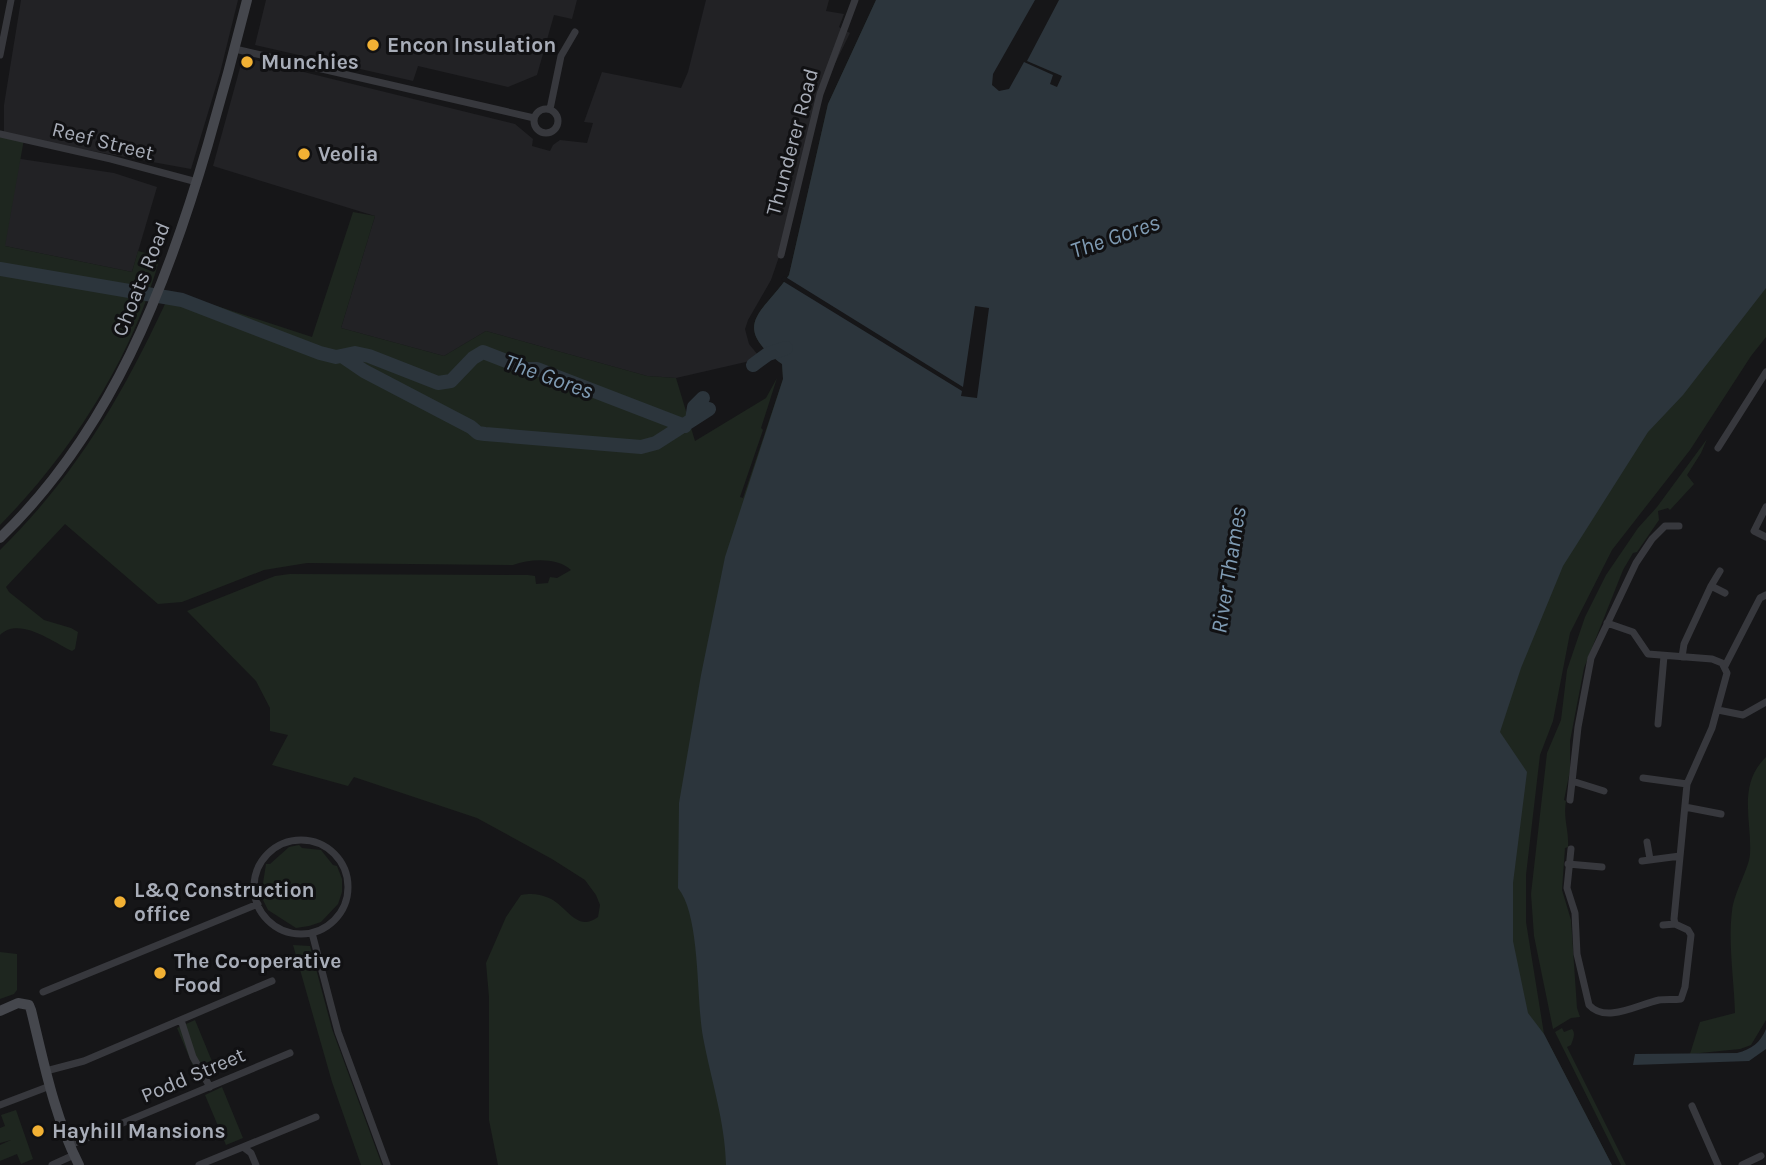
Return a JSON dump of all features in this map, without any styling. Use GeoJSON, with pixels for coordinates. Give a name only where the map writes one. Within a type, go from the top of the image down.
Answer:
{"type":"FeatureCollection","features":[{"type":"Feature","properties":{"kind":"street"},"geometry":{"type":"LineString","coordinates":[[0,55],[11,0]]}},
{"type":"Feature","properties":{"kind":"street","name":"Choats Road"},"geometry":{"type":"LineString","coordinates":[[0,538],[55,477],[100,413],[135,348],[154,306],[197,182],[247,0]]}},
{"type":"Feature","properties":{"kind":"street","name":"Thunderer Road"},"geometry":{"type":"LineString","coordinates":[[781,255],[820,94],[855,0]]}},
{"type":"Feature","properties":{"kind":"street"},"geometry":{"type":"LineString","coordinates":[[550,110],[561,56],[575,32]]}},
{"type":"Feature","properties":{"kind":"street"},"geometry":{"type":"LineString","coordinates":[[235,49],[534,118]]}},
{"type":"Feature","properties":{"kind":"street"},"geometry":{"type":"LineString","coordinates":[[542,109],[550,110],[557,117],[560,126],[550,132],[542,132],[536,129],[534,118],[542,109]]}},
{"type":"Feature","properties":{"kind":"street","name":"Reef Street"},"geometry":{"type":"LineString","coordinates":[[0,134],[197,182]]}},
{"type":"Feature","properties":{"kind":"street"},"geometry":{"type":"LineString","coordinates":[[1718,448],[1765,377]]}},
{"type":"Feature","properties":{"kind":"street"},"geometry":{"type":"LineString","coordinates":[[1766,507],[1754,531],[1766,537]]}},
{"type":"Feature","properties":{"kind":"street"},"geometry":{"type":"LineString","coordinates":[[1570,800],[1588,668],[1636,563],[1652,539],[1665,526],[1679,526]]}},
{"type":"Feature","properties":{"kind":"street"},"geometry":{"type":"LineString","coordinates":[[1682,657],[1684,644],[1720,571]]}},
{"type":"Feature","properties":{"kind":"street"},"geometry":{"type":"LineString","coordinates":[[1712,586],[1725,593]]}},
{"type":"Feature","properties":{"kind":"street"},"geometry":{"type":"LineString","coordinates":[[1675,924],[1687,784],[1728,679],[1725,666],[1760,598],[1766,595]]}},
{"type":"Feature","properties":{"kind":"street"},"geometry":{"type":"LineString","coordinates":[[1607,623],[1633,632],[1648,654],[1712,659],[1725,666]]}},
{"type":"Feature","properties":{"kind":"street"},"geometry":{"type":"LineString","coordinates":[[1658,724],[1664,656]]}},
{"type":"Feature","properties":{"kind":"street"},"geometry":{"type":"LineString","coordinates":[[1718,710],[1743,715],[1766,702]]}},
{"type":"Feature","properties":{"kind":"street"},"geometry":{"type":"LineString","coordinates":[[1643,778],[1687,784]]}},
{"type":"Feature","properties":{"kind":"street"},"geometry":{"type":"LineString","coordinates":[[1572,781],[1604,791]]}},
{"type":"Feature","properties":{"kind":"street"},"geometry":{"type":"LineString","coordinates":[[1685,807],[1721,814]]}},
{"type":"Feature","properties":{"kind":"street"},"geometry":{"type":"LineString","coordinates":[[293,840],[308,840],[323,845],[335,854],[344,867],[348,880],[344,907],[336,919],[312,933],[286,931],[264,916],[258,904],[254,891],[255,877],[268,853],[280,845],[293,840]]}},
{"type":"Feature","properties":{"kind":"street"},"geometry":{"type":"LineString","coordinates":[[1647,842],[1646,860],[1681,856]]}},
{"type":"Feature","properties":{"kind":"street"},"geometry":{"type":"LineString","coordinates":[[1571,849],[1567,888],[1575,913],[1577,954],[1587,1001],[1594,1010],[1602,1013],[1626,1010],[1658,1000],[1682,998],[1691,935],[1688,930],[1675,924],[1663,925]]}},
{"type":"Feature","properties":{"kind":"street"},"geometry":{"type":"LineString","coordinates":[[1568,864],[1602,867]]}},
{"type":"Feature","properties":{"kind":"street"},"geometry":{"type":"LineString","coordinates":[[43,992],[258,904]]}},
{"type":"Feature","properties":{"kind":"street"},"geometry":{"type":"LineString","coordinates":[[312,933],[338,1032],[387,1165]]}},
{"type":"Feature","properties":{"kind":"street"},"geometry":{"type":"LineString","coordinates":[[50,1070],[83,1061],[272,981]]}},
{"type":"Feature","properties":{"kind":"street"},"geometry":{"type":"LineString","coordinates":[[0,1011],[21,1003],[29,1005],[50,1070],[46,1088],[73,1156]]}},
{"type":"Feature","properties":{"kind":"street"},"geometry":{"type":"LineString","coordinates":[[181,1020],[193,1057],[210,1087]]}},
{"type":"Feature","properties":{"kind":"street","name":"Podd Street"},"geometry":{"type":"LineString","coordinates":[[52,1165],[210,1087],[290,1053]]}},
{"type":"Feature","properties":{"kind":"street"},"geometry":{"type":"LineString","coordinates":[[0,1105],[46,1088]]}},
{"type":"Feature","properties":{"kind":"street"},"geometry":{"type":"LineString","coordinates":[[1692,1106],[1718,1165]]}},
{"type":"Feature","properties":{"kind":"street"},"geometry":{"type":"LineString","coordinates":[[199,1165],[316,1117]]}},
{"type":"Feature","properties":{"kind":"street"},"geometry":{"type":"LineString","coordinates":[[243,1147],[251,1153],[256,1165]]}},
{"type":"Feature","properties":{"kind":"street"},"geometry":{"type":"LineString","coordinates":[[1742,1165],[1761,1156]]}},
{"type":"Feature","properties":{"kind":"shaded area"},"geometry":{"type":"Polygon","coordinates":[[[21,0],[238,0],[220,73],[191,169],[4,135],[4,105],[21,0]]]}},
{"type":"Feature","properties":{"kind":"shaded area"},"geometry":{"type":"Polygon","coordinates":[[[266,0],[577,0],[572,19],[554,15],[537,75],[508,87],[418,66],[413,81],[255,45],[266,0]]]}},
{"type":"Feature","properties":{"kind":"shaded area"},"geometry":{"type":"Polygon","coordinates":[[[706,0],[829,0],[826,11],[844,14],[839,27],[850,33],[820,94],[781,251],[771,280],[745,329],[749,344],[758,355],[750,361],[676,378],[647,376],[486,331],[444,356],[341,328],[375,216],[213,166],[243,57],[515,124],[533,139],[532,146],[550,151],[560,140],[587,143],[593,123],[584,122],[602,72],[681,88],[688,72],[706,0]]]}},
{"type":"Feature","properties":{"kind":"shaded area"},"geometry":{"type":"Polygon","coordinates":[[[876,0],[964,1165],[498,1165],[489,1120],[489,997],[486,963],[506,917],[521,895],[535,894],[549,898],[584,922],[598,917],[600,905],[596,895],[585,880],[477,818],[354,777],[348,786],[272,765],[288,735],[270,731],[270,708],[256,681],[187,611],[275,576],[290,574],[528,575],[535,576],[536,584],[548,583],[550,577],[557,578],[571,570],[558,563],[543,560],[513,565],[307,563],[264,570],[182,602],[158,604],[65,524],[6,587],[44,620],[78,632],[75,649],[72,651],[26,629],[8,630],[0,635],[0,550],[54,491],[98,429],[136,363],[171,291],[312,337],[353,212],[375,216],[341,328],[444,356],[486,331],[647,376],[676,378],[695,441],[766,398],[777,378],[740,497],[743,498],[783,379],[782,364],[766,351],[757,339],[754,329],[756,319],[789,275],[828,104],[876,0]]]}},
{"type":"Feature","properties":{"kind":"shaded area"},"geometry":{"type":"Polygon","coordinates":[[[1766,0],[1766,337],[1690,450],[1612,550],[1570,633],[1553,721],[1540,755],[1526,875],[1526,922],[1544,1034],[1612,1165],[1588,1165],[1485,915],[1499,646],[1766,0]]]}},
{"type":"Feature","properties":{"kind":"shaded area"},"geometry":{"type":"Polygon","coordinates":[[[0,135],[24,139],[5,246],[132,272],[138,251],[160,257],[134,331],[97,401],[52,466],[0,525],[0,135]]]}},
{"type":"Feature","properties":{"kind":"shaded area"},"geometry":{"type":"Polygon","coordinates":[[[0,152],[21,159],[114,173],[157,187],[132,272],[0,245],[0,152]]]}},
{"type":"Feature","properties":{"kind":"shaded area"},"geometry":{"type":"Polygon","coordinates":[[[1707,439],[1687,475],[1694,484],[1670,510],[1668,508],[1658,511],[1659,520],[1623,570],[1584,668],[1570,741],[1570,771],[1564,800],[1568,847],[1565,848],[1562,890],[1571,920],[1577,1008],[1580,1017],[1571,1018],[1553,1029],[1534,936],[1531,894],[1547,753],[1561,720],[1567,670],[1585,617],[1606,575],[1638,528],[1657,507],[1707,439]]]}},
{"type":"Feature","properties":{"kind":"shaded area"},"geometry":{"type":"Polygon","coordinates":[[[1766,757],[1766,1020],[1751,1045],[1740,1049],[1690,1054],[1700,1022],[1735,1013],[1731,949],[1732,911],[1750,854],[1749,791],[1757,768],[1766,757]]]}},
{"type":"Feature","properties":{"kind":"shaded area"},"geometry":{"type":"Polygon","coordinates":[[[299,845],[302,848],[321,850],[333,865],[337,866],[342,879],[342,892],[338,904],[321,922],[296,928],[268,910],[261,896],[266,864],[270,864],[289,847],[299,845]]]}},
{"type":"Feature","properties":{"kind":"shaded area"},"geometry":{"type":"Polygon","coordinates":[[[293,945],[310,946],[332,1029],[382,1165],[361,1165],[332,1082],[293,945]]]}},
{"type":"Feature","properties":{"kind":"shaded area"},"geometry":{"type":"Polygon","coordinates":[[[0,952],[17,954],[17,990],[14,994],[0,999],[0,952]]]}},
{"type":"Feature","properties":{"kind":"shaded area"},"geometry":{"type":"Polygon","coordinates":[[[195,1020],[216,1071],[198,1078],[177,1028],[195,1020]]]}},
{"type":"Feature","properties":{"kind":"shaded area"},"geometry":{"type":"Polygon","coordinates":[[[1562,1028],[1564,1032],[1573,1031],[1571,1045],[1567,1047],[1626,1165],[1621,1165],[1555,1032],[1562,1028]]]}},
{"type":"Feature","properties":{"kind":"shaded area"},"geometry":{"type":"Polygon","coordinates":[[[222,1087],[243,1138],[226,1145],[205,1095],[222,1087]]]}},
{"type":"Feature","properties":{"kind":"shaded area"},"geometry":{"type":"Polygon","coordinates":[[[16,1110],[33,1159],[21,1164],[17,1154],[0,1161],[0,1145],[11,1140],[0,1143],[0,1128],[5,1126],[1,1115],[16,1110]]]}},
{"type":"Feature","properties":{"kind":"water","name":"River Thames"},"geometry":{"type":"Polygon","coordinates":[[[876,0],[1766,0],[1766,288],[1683,395],[1648,432],[1563,566],[1521,668],[1500,732],[1527,772],[1513,883],[1513,941],[1528,1013],[1544,1034],[1612,1165],[726,1165],[720,1117],[703,1037],[691,918],[678,888],[679,803],[725,557],[783,379],[782,364],[766,351],[757,339],[754,329],[756,319],[789,275],[828,104],[876,0]]]}},
{"type":"Feature","properties":{"kind":"water"},"geometry":{"type":"Polygon","coordinates":[[[1766,1029],[1766,1049],[1749,1061],[1633,1065],[1635,1054],[1737,1053],[1755,1045],[1766,1029]]]}},
{"type":"Feature","properties":{"kind":"pier"},"geometry":{"type":"Polygon","coordinates":[[[1035,0],[1059,0],[1027,61],[1062,76],[1057,87],[1050,84],[1053,75],[1024,62],[1009,89],[999,91],[992,85],[993,74],[1035,0]]]}},
{"type":"Feature","properties":{"kind":"pier"},"geometry":{"type":"Polygon","coordinates":[[[784,276],[963,387],[975,306],[989,308],[977,398],[961,396],[962,391],[781,280],[784,276]]]}},
{"type":"Feature","properties":{"kind":"waterway","name":"The Gores"},"geometry":{"type":"LineString","coordinates":[[0,269],[182,300],[320,353],[336,357],[355,353],[369,356],[438,383],[451,381],[473,358],[483,352],[527,369],[537,369],[685,426]]}},
{"type":"Feature","properties":{"kind":"waterway","name":"The Gores"},"geometry":{"type":"LineString","coordinates":[[753,365],[768,354],[786,348]]}},
{"type":"Feature","properties":{"kind":"waterway","name":"The Gores"},"geometry":{"type":"LineString","coordinates":[[342,356],[364,371],[478,433],[641,447],[656,443],[709,409]]}},
{"type":"Feature","properties":{"kind":"waterway","name":"The Gores"},"geometry":{"type":"LineString","coordinates":[[692,420],[694,407],[703,398]]}},
{"type":"Feature","properties":{"kind":"place","name":"Encon Insulation"},"geometry":{"type":"Point","coordinates":[373,45]}},
{"type":"Feature","properties":{"kind":"place","name":"Munchies"},"geometry":{"type":"Point","coordinates":[247,62]}},
{"type":"Feature","properties":{"kind":"place","name":"Veolia"},"geometry":{"type":"Point","coordinates":[304,154]}},
{"type":"Feature","properties":{"kind":"place","name":"L&Q Construction office"},"geometry":{"type":"Point","coordinates":[120,902]}},
{"type":"Feature","properties":{"kind":"place","name":"The Co-operative Food"},"geometry":{"type":"Point","coordinates":[160,973]}},
{"type":"Feature","properties":{"kind":"place","name":"Hayhill Mansions"},"geometry":{"type":"Point","coordinates":[38,1131]}}]}
